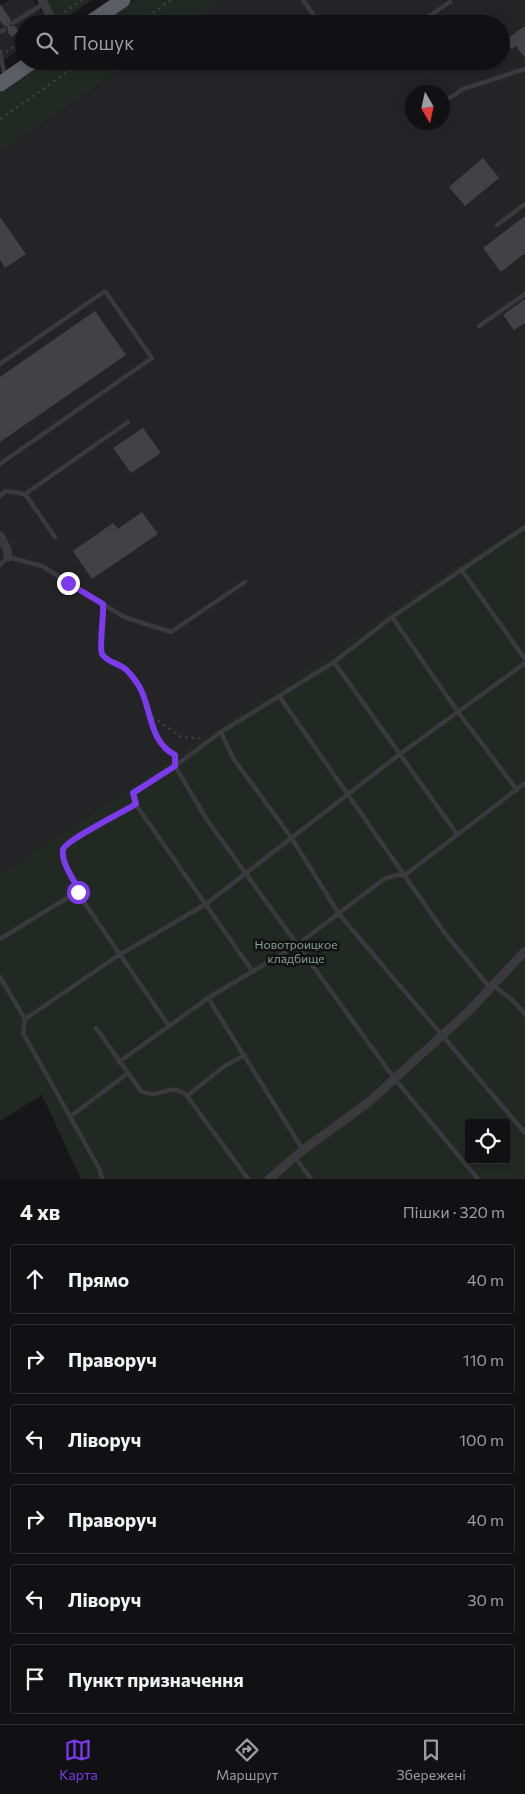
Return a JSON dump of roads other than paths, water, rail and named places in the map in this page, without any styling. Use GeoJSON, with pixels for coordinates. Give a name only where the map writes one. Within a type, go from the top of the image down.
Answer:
{"type":"FeatureCollection","features":[{"type":"Feature","properties":{"kind":"highway"},"geometry":{"type":"LineString","coordinates":[[101,15],[123,0]]}},
{"type":"Feature","properties":{"kind":"highway"},"geometry":{"type":"LineString","coordinates":[[3,82],[20,70]]}},
{"type":"Feature","properties":{"kind":"street"},"geometry":{"type":"LineString","coordinates":[[43,2],[50,15]]}},
{"type":"Feature","properties":{"kind":"street"},"geometry":{"type":"LineString","coordinates":[[0,536],[7,549],[8,557]]}},
{"type":"Feature","properties":{"kind":"street"},"geometry":{"type":"LineString","coordinates":[[269,1179],[299,1154],[369,1102],[443,1035],[492,987],[500,975],[525,951]]}},
{"type":"Feature","properties":{"kind":"lane"},"geometry":{"type":"LineString","coordinates":[[304,0],[314,15]]}},
{"type":"Feature","properties":{"kind":"lane"},"geometry":{"type":"LineString","coordinates":[[24,15],[43,2]]}},
{"type":"Feature","properties":{"kind":"lane"},"geometry":{"type":"LineString","coordinates":[[430,15],[450,2]]}},
{"type":"Feature","properties":{"kind":"lane"},"geometry":{"type":"LineString","coordinates":[[0,32],[5,29]]}},
{"type":"Feature","properties":{"kind":"lane"},"geometry":{"type":"LineString","coordinates":[[0,52],[3,82]]}},
{"type":"Feature","properties":{"kind":"lane"},"geometry":{"type":"LineString","coordinates":[[450,98],[463,89],[525,69]]}},
{"type":"Feature","properties":{"kind":"lane"},"geometry":{"type":"LineString","coordinates":[[497,225],[525,204]]}},
{"type":"Feature","properties":{"kind":"lane"},"geometry":{"type":"LineString","coordinates":[[0,364],[105,291],[152,358],[0,464]]}},
{"type":"Feature","properties":{"kind":"lane"},"geometry":{"type":"LineString","coordinates":[[479,326],[525,294]]}},
{"type":"Feature","properties":{"kind":"lane"},"geometry":{"type":"LineString","coordinates":[[0,496],[6,491],[25,494],[128,422]]}},
{"type":"Feature","properties":{"kind":"lane"},"geometry":{"type":"LineString","coordinates":[[25,494],[55,537]]}},
{"type":"Feature","properties":{"kind":"lane"},"geometry":{"type":"LineString","coordinates":[[253,972],[136,804],[133,793],[175,766],[221,732],[334,662],[392,617],[461,569],[525,528]]}},
{"type":"Feature","properties":{"kind":"lane"},"geometry":{"type":"LineString","coordinates":[[0,565],[8,557],[42,566],[124,617],[171,632],[245,582]]}},
{"type":"Feature","properties":{"kind":"lane"},"geometry":{"type":"LineString","coordinates":[[25,1019],[119,955],[206,904],[247,874],[346,795],[525,661],[461,569]]}},
{"type":"Feature","properties":{"kind":"lane"},"geometry":{"type":"LineString","coordinates":[[392,617],[458,712],[517,790]]}},
{"type":"Feature","properties":{"kind":"lane"},"geometry":{"type":"LineString","coordinates":[[334,662],[457,834]]}},
{"type":"Feature","properties":{"kind":"lane"},"geometry":{"type":"LineString","coordinates":[[279,696],[346,795],[444,932],[492,987],[511,999],[525,1014]]}},
{"type":"Feature","properties":{"kind":"lane"},"geometry":{"type":"LineString","coordinates":[[221,732],[233,758],[291,837],[339,914],[525,1133]]}},
{"type":"Feature","properties":{"kind":"lane"},"geometry":{"type":"LineString","coordinates":[[175,766],[207,820],[394,1078],[478,1179]]}},
{"type":"Feature","properties":{"kind":"lane"},"geometry":{"type":"LineString","coordinates":[[119,1062],[208,998],[297,945],[384,879],[404,875],[525,783]]}},
{"type":"Feature","properties":{"kind":"lane"},"geometry":{"type":"LineString","coordinates":[[0,939],[78,892],[169,1026]]}},
{"type":"Feature","properties":{"kind":"lane"},"geometry":{"type":"LineString","coordinates":[[0,978],[3,986],[25,1019],[24,1033],[100,1170],[102,1179]]}},
{"type":"Feature","properties":{"kind":"lane"},"geometry":{"type":"LineString","coordinates":[[208,998],[245,1055],[311,1179]]}},
{"type":"Feature","properties":{"kind":"lane"},"geometry":{"type":"LineString","coordinates":[[96,1028],[141,1091],[150,1096],[161,1094],[173,1088],[180,1089],[248,1179]]}},
{"type":"Feature","properties":{"kind":"lane"},"geometry":{"type":"LineString","coordinates":[[187,1096],[226,1065],[245,1055]]}},
{"type":"Feature","properties":{"kind":"lane"},"geometry":{"type":"LineString","coordinates":[[70,1116],[128,1073]]}},
{"type":"Feature","properties":{"kind":"park label","name":"Новотроицкое кладбище"},"geometry":{"type":"Point","coordinates":[296,951]}}]}
